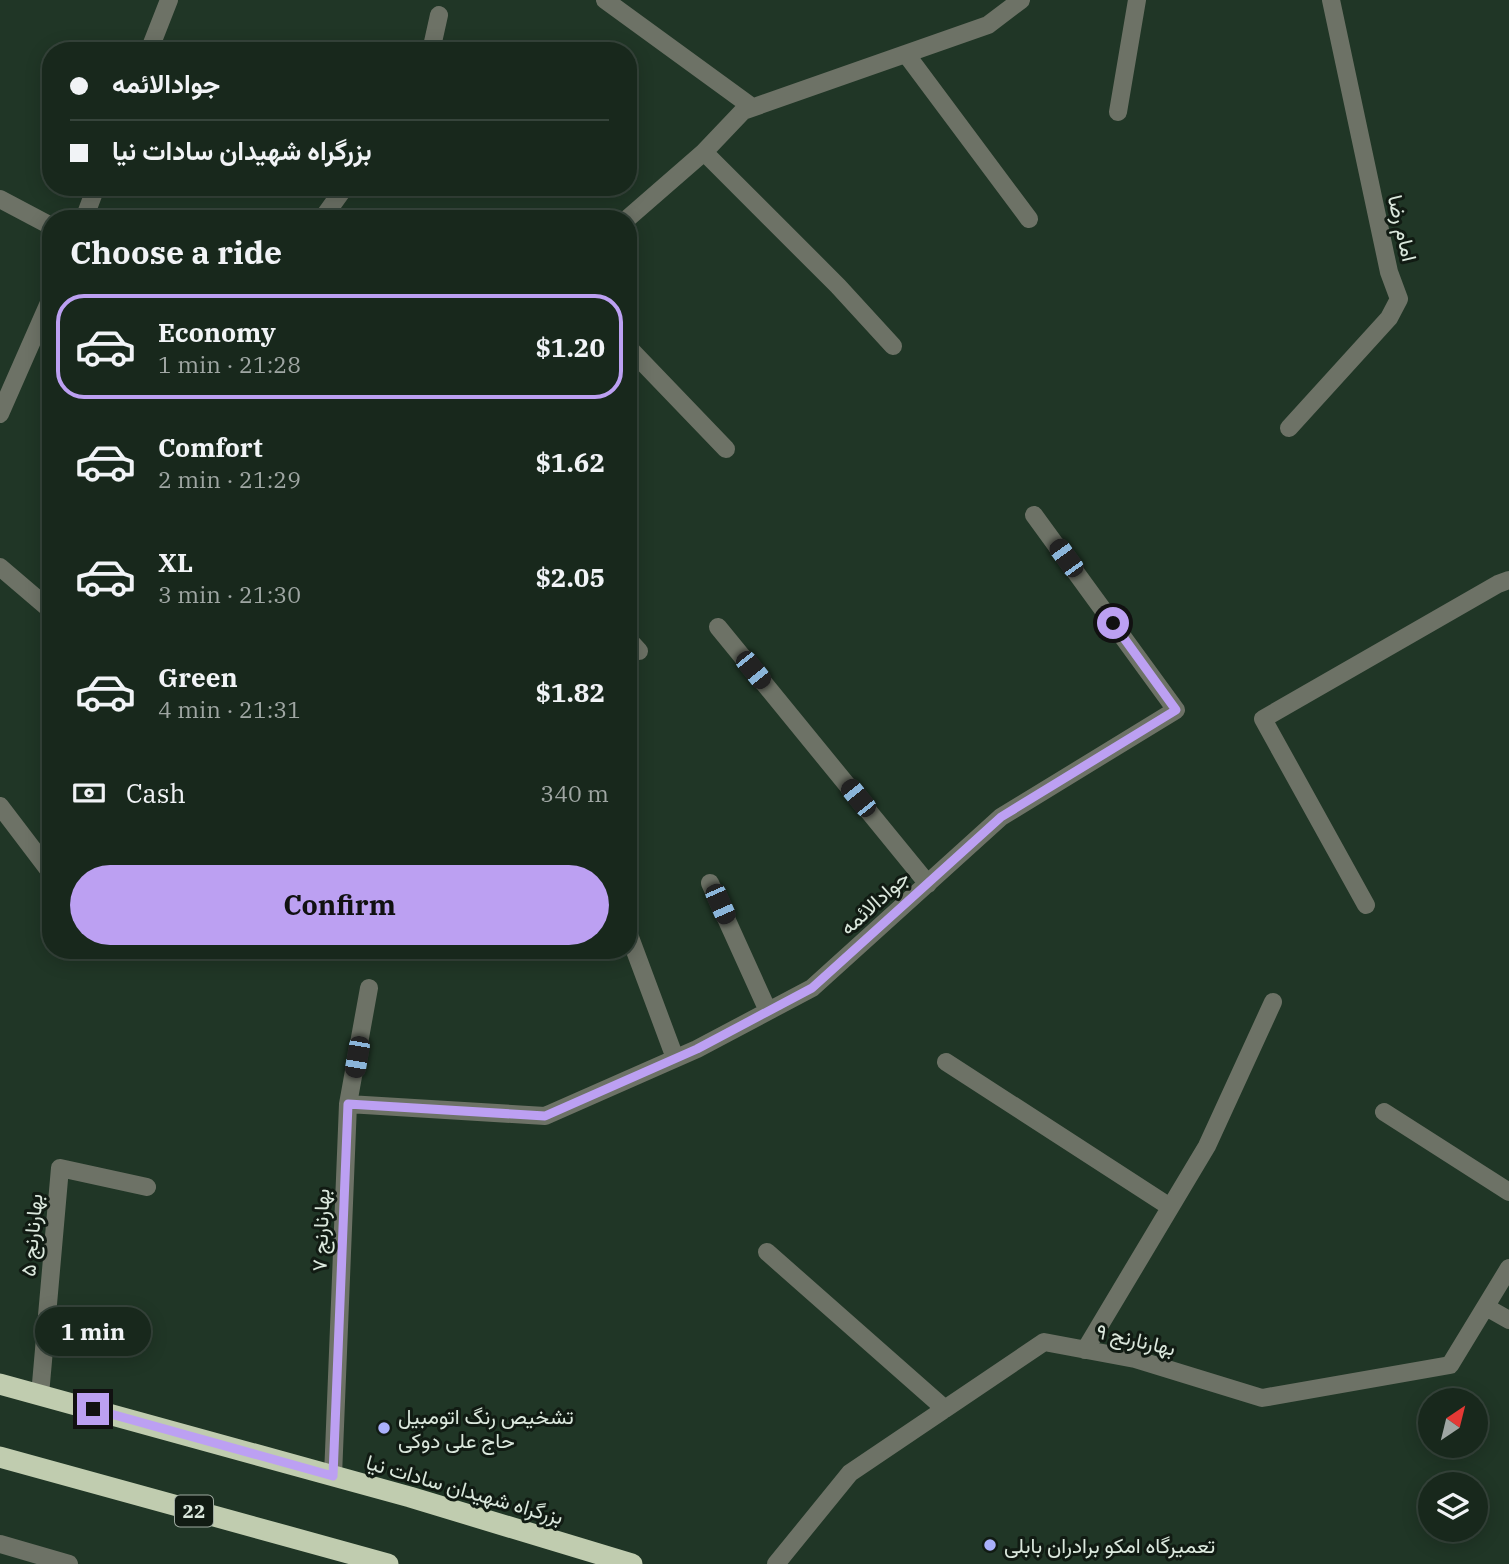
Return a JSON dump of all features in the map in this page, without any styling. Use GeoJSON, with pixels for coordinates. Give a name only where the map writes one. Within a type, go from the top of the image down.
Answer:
{"type":"FeatureCollection","features":[{"type":"Feature","properties":{"kind":"highway","name":"بزرگراه شهیدان سادات نیا"},"geometry":{"type":"LineString","coordinates":[[0,1384],[333,1476],[632,1564]]}},
{"type":"Feature","properties":{"kind":"highway","name":"22"},"geometry":{"type":"LineString","coordinates":[[0,1457],[388,1564]]}},
{"type":"Feature","properties":{"kind":"street"},"geometry":{"type":"LineString","coordinates":[[153,42],[169,0]]}},
{"type":"Feature","properties":{"kind":"street"},"geometry":{"type":"LineString","coordinates":[[605,0],[752,107]]}},
{"type":"Feature","properties":{"kind":"street"},"geometry":{"type":"LineString","coordinates":[[637,210],[704,152],[743,111],[988,25],[1020,0]]}},
{"type":"Feature","properties":{"kind":"street"},"geometry":{"type":"LineString","coordinates":[[1118,113],[1137,0]]}},
{"type":"Feature","properties":{"kind":"street","name":"امام رضا"},"geometry":{"type":"LineString","coordinates":[[1289,428],[1389,318],[1399,299],[1389,272],[1331,0]]}},
{"type":"Feature","properties":{"kind":"street"},"geometry":{"type":"LineString","coordinates":[[433,42],[439,15]]}},
{"type":"Feature","properties":{"kind":"street"},"geometry":{"type":"LineString","coordinates":[[906,54],[1029,219]]}},
{"type":"Feature","properties":{"kind":"street"},"geometry":{"type":"LineString","coordinates":[[704,152],[838,286],[893,346]]}},
{"type":"Feature","properties":{"kind":"street"},"geometry":{"type":"LineString","coordinates":[[0,200],[42,221]]}},
{"type":"Feature","properties":{"kind":"street"},"geometry":{"type":"LineString","coordinates":[[0,414],[42,318]]}},
{"type":"Feature","properties":{"kind":"street"},"geometry":{"type":"LineString","coordinates":[[637,356],[726,449]]}},
{"type":"Feature","properties":{"kind":"street","name":"جوادالائمه"},"geometry":{"type":"LineString","coordinates":[[348,1104],[545,1116],[675,1058],[812,988],[1001,817],[1176,710],[1034,515]]}},
{"type":"Feature","properties":{"kind":"street"},"geometry":{"type":"LineString","coordinates":[[0,567],[42,603]]}},
{"type":"Feature","properties":{"kind":"street"},"geometry":{"type":"LineString","coordinates":[[1366,905],[1264,719],[1509,580]]}},
{"type":"Feature","properties":{"kind":"street"},"geometry":{"type":"LineString","coordinates":[[718,627],[928,884]]}},
{"type":"Feature","properties":{"kind":"street"},"geometry":{"type":"LineString","coordinates":[[0,806],[42,861]]}},
{"type":"Feature","properties":{"kind":"street"},"geometry":{"type":"LineString","coordinates":[[710,883],[768,1011]]}},
{"type":"Feature","properties":{"kind":"street"},"geometry":{"type":"LineString","coordinates":[[637,956],[675,1058]]}},
{"type":"Feature","properties":{"kind":"street","name":"بهارنارنج ۷"},"geometry":{"type":"LineString","coordinates":[[333,1476],[348,1104],[369,988]]}},
{"type":"Feature","properties":{"kind":"street"},"geometry":{"type":"LineString","coordinates":[[1084,1350],[1207,1146],[1273,1002]]}},
{"type":"Feature","properties":{"kind":"street"},"geometry":{"type":"LineString","coordinates":[[946,1062],[1170,1207]]}},
{"type":"Feature","properties":{"kind":"street"},"geometry":{"type":"LineString","coordinates":[[1384,1112],[1509,1192]]}},
{"type":"Feature","properties":{"kind":"street","name":"بهارنارنج ۵"},"geometry":{"type":"LineString","coordinates":[[40,1395],[60,1168],[147,1187]]}},
{"type":"Feature","properties":{"kind":"street"},"geometry":{"type":"LineString","coordinates":[[767,1252],[945,1409]]}},
{"type":"Feature","properties":{"kind":"street","name":"بهارنارنج ۹"},"geometry":{"type":"LineString","coordinates":[[776,1564],[850,1473],[1044,1342],[1135,1359],[1262,1398],[1450,1365],[1509,1268]]}},
{"type":"Feature","properties":{"kind":"street"},"geometry":{"type":"LineString","coordinates":[[1486,1307],[1509,1320]]}},
{"type":"Feature","properties":{"kind":"street"},"geometry":{"type":"LineString","coordinates":[[0,1544],[69,1564]]}},
{"type":"Feature","properties":{"kind":"place","name":"تشخیص رنگ اتومبیل حاج علی دوکی"},"geometry":{"type":"Point","coordinates":[384,1428]}},
{"type":"Feature","properties":{"kind":"place","name":"تعمیرگاه امکو برادران بابلی"},"geometry":{"type":"Point","coordinates":[990,1545]}},
{"type":"Feature","properties":{"kind":"route"},"geometry":{"type":"LineString","coordinates":[[93,1409],[333,1476],[348,1104],[545,1116],[697,1049],[812,988],[1001,817],[1176,710],[1113,623]]}}]}
